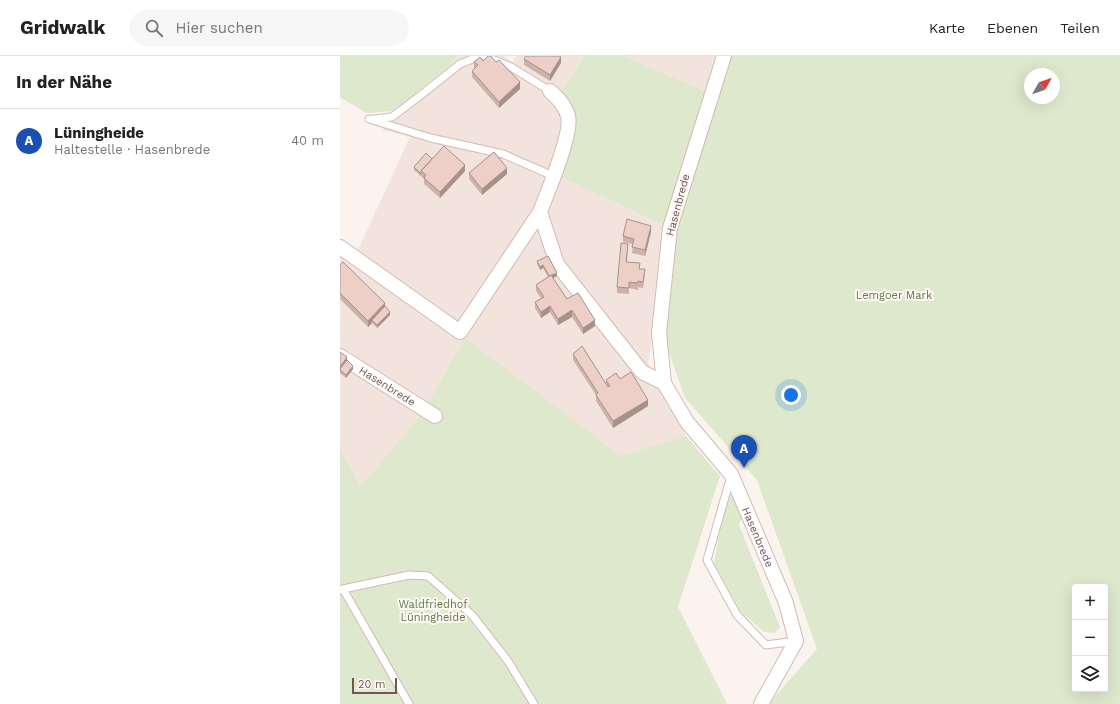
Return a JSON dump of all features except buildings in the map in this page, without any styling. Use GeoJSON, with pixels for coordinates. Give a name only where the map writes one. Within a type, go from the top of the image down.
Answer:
{"type":"FeatureCollection","features":[{"type":"Feature","properties":{"kind":"street","name":"Hasenbrede"},"geometry":{"type":"LineString","coordinates":[[724,56],[670,228],[659,332],[664,383],[687,422],[731,474],[786,603],[796,641]]}},
{"type":"Feature","properties":{"kind":"street"},"geometry":{"type":"LineString","coordinates":[[340,247],[460,332],[540,212],[566,141],[568,117],[561,100],[550,91]]}},
{"type":"Feature","properties":{"kind":"street"},"geometry":{"type":"LineString","coordinates":[[540,212],[557,264],[642,372],[664,383]]}},
{"type":"Feature","properties":{"kind":"street","name":"Hasenbrede"},"geometry":{"type":"LineString","coordinates":[[340,356],[435,416]]}},
{"type":"Feature","properties":{"kind":"street"},"geometry":{"type":"LineString","coordinates":[[761,704],[796,641]]}},
{"type":"Feature","properties":{"kind":"lane"},"geometry":{"type":"LineString","coordinates":[[480,56],[460,64],[392,117],[369,119],[431,138],[503,154],[553,176]]}},
{"type":"Feature","properties":{"kind":"lane"},"geometry":{"type":"LineString","coordinates":[[484,56],[511,66],[550,91]]}},
{"type":"Feature","properties":{"kind":"lane"},"geometry":{"type":"LineString","coordinates":[[731,474],[707,560],[737,615],[766,644],[796,641]]}},
{"type":"Feature","properties":{"kind":"lane"},"geometry":{"type":"LineString","coordinates":[[409,704],[341,590],[408,576],[428,576],[472,615],[508,661],[534,704]]}},
{"type":"Feature","properties":{"kind":"shaded area"},"geometry":{"type":"Polygon","coordinates":[[[459,56],[504,56],[512,62],[517,56],[584,56],[559,95],[574,117],[559,176],[663,225],[654,326],[648,363],[686,436],[622,457],[465,339],[423,412],[361,486],[340,450],[340,256],[348,263],[357,252],[410,137],[382,130],[448,77],[442,72],[459,56]]]}},
{"type":"Feature","properties":{"kind":"shaded area"},"geometry":{"type":"Polygon","coordinates":[[[624,56],[719,56],[707,92],[624,56]]]}},
{"type":"Feature","properties":{"kind":"green space"},"geometry":{"type":"Polygon","coordinates":[[[340,56],[459,56],[442,72],[394,111],[366,113],[340,97],[340,56]]]}},
{"type":"Feature","properties":{"kind":"green space"},"geometry":{"type":"Polygon","coordinates":[[[584,56],[624,56],[707,92],[663,225],[559,176],[571,142],[559,95],[584,56]]]}},
{"type":"Feature","properties":{"kind":"green space","name":"Lemgoer Mark"},"geometry":{"type":"Polygon","coordinates":[[[730,56],[1120,56],[1120,704],[768,704],[817,649],[757,480],[685,398],[663,336],[675,229],[730,56]]]}},
{"type":"Feature","properties":{"kind":"green space","name":"Waldfriedhof Lüningheide"},"geometry":{"type":"Polygon","coordinates":[[[465,338],[621,456],[686,436],[720,476],[678,607],[727,704],[340,704],[340,450],[361,486],[423,412],[465,338]]]}},
{"type":"Feature","properties":{"kind":"green space"},"geometry":{"type":"Polygon","coordinates":[[[734,492],[743,514],[739,525],[780,627],[775,633],[764,632],[741,612],[714,563],[725,502],[729,495],[734,492]]]}},
{"type":"Feature","properties":{"kind":"place","name":"Lüningheide"},"geometry":{"type":"Point","coordinates":[744,468]}}]}
